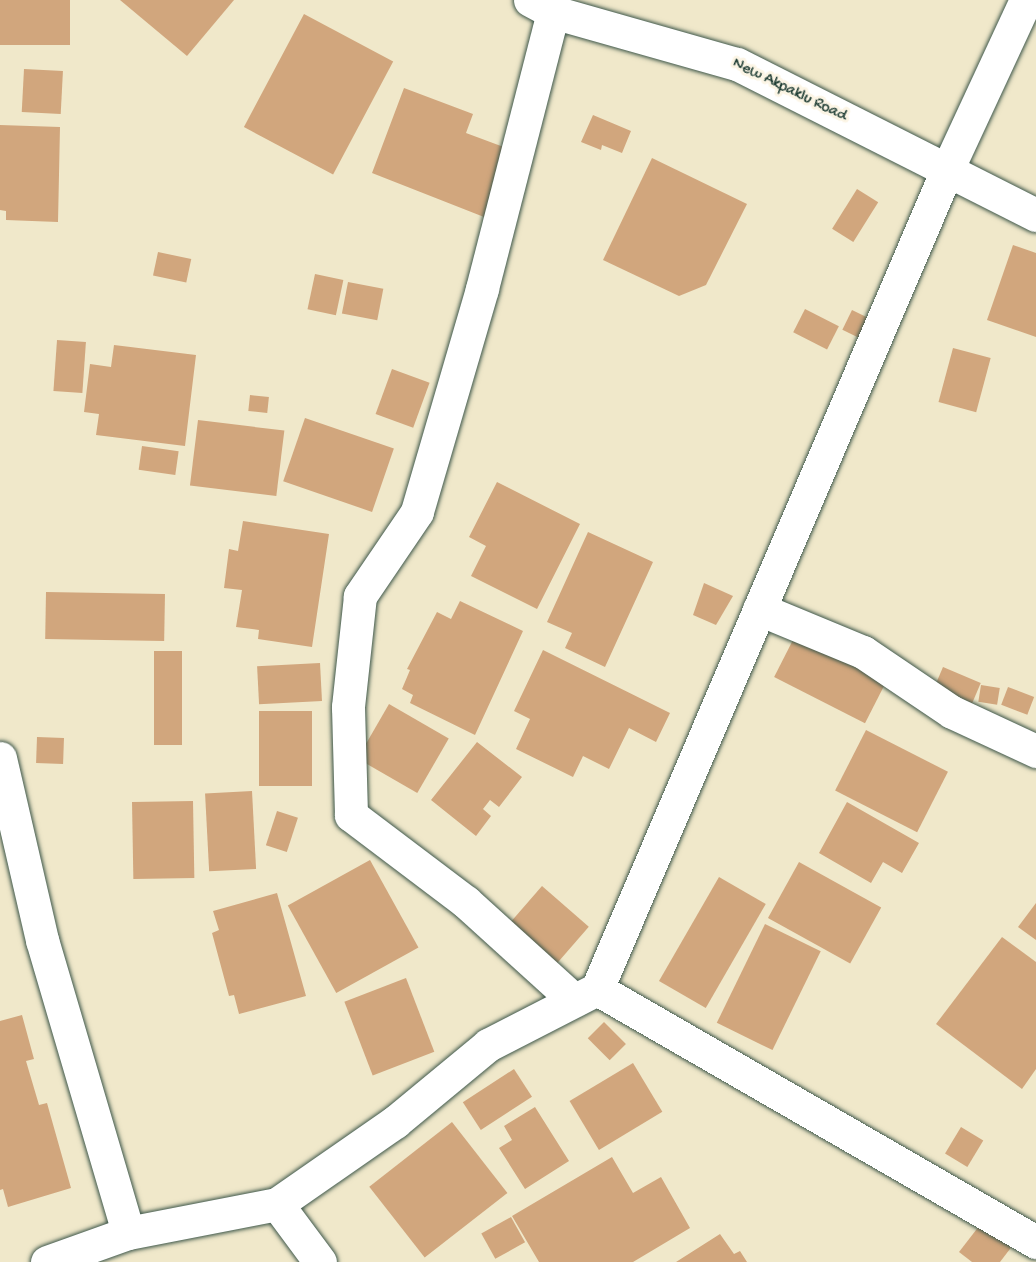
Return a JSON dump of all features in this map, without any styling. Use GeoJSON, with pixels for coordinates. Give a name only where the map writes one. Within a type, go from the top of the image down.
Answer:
{"type":"FeatureCollection","features":[{"type":"Feature","properties":{"kind":"street"},"geometry":{"type":"LineString","coordinates":[[46,1262],[128,1233],[277,1204],[395,1122],[488,1045],[586,994],[759,609],[947,170],[1026,0]]}},
{"type":"Feature","properties":{"kind":"street"},"geometry":{"type":"LineString","coordinates":[[542,6],[482,289],[417,512],[360,596],[348,706],[351,815],[586,994],[1036,1242]]}},
{"type":"Feature","properties":{"kind":"street","name":"New Akpaklu Road"},"geometry":{"type":"LineString","coordinates":[[542,6],[737,64],[1036,215]]}},
{"type":"Feature","properties":{"kind":"street"},"geometry":{"type":"LineString","coordinates":[[759,609],[863,652],[952,712],[1036,751]]}},
{"type":"Feature","properties":{"kind":"street"},"geometry":{"type":"LineString","coordinates":[[0,758],[42,940],[128,1233]]}},
{"type":"Feature","properties":{"kind":"street"},"geometry":{"type":"LineString","coordinates":[[277,1204],[321,1262]]}},
{"type":"Feature","properties":{"kind":"building"},"geometry":{"type":"Polygon","coordinates":[[[0,0],[70,0],[70,45],[0,45],[0,0]]]}},
{"type":"Feature","properties":{"kind":"building"},"geometry":{"type":"Polygon","coordinates":[[[120,0],[234,0],[187,56],[120,0]]]}},
{"type":"Feature","properties":{"kind":"building"},"geometry":{"type":"Polygon","coordinates":[[[304,14],[393,61],[333,174],[244,127],[304,14]]]}},
{"type":"Feature","properties":{"kind":"building"},"geometry":{"type":"Polygon","coordinates":[[[24,69],[63,71],[61,114],[22,112],[24,69]]]}},
{"type":"Feature","properties":{"kind":"building"},"geometry":{"type":"Polygon","coordinates":[[[404,88],[473,114],[466,133],[509,149],[484,217],[372,173],[404,88]]]}},
{"type":"Feature","properties":{"kind":"building"},"geometry":{"type":"Polygon","coordinates":[[[593,115],[631,131],[622,153],[602,145],[601,150],[581,142],[593,115]]]}},
{"type":"Feature","properties":{"kind":"building"},"geometry":{"type":"Polygon","coordinates":[[[0,125],[60,127],[58,222],[6,220],[6,211],[0,210],[0,125]]]}},
{"type":"Feature","properties":{"kind":"building"},"geometry":{"type":"Polygon","coordinates":[[[652,158],[747,204],[706,285],[679,296],[603,260],[652,158]]]}},
{"type":"Feature","properties":{"kind":"building"},"geometry":{"type":"Polygon","coordinates":[[[857,189],[878,202],[853,242],[832,229],[857,189]]]}},
{"type":"Feature","properties":{"kind":"building"},"geometry":{"type":"Polygon","coordinates":[[[1013,245],[1036,253],[1036,337],[987,320],[1013,245]]]}},
{"type":"Feature","properties":{"kind":"building"},"geometry":{"type":"Polygon","coordinates":[[[158,252],[191,259],[186,283],[153,275],[158,252]]]}},
{"type":"Feature","properties":{"kind":"building"},"geometry":{"type":"Polygon","coordinates":[[[315,274],[343,280],[336,315],[308,309],[315,274]]]}},
{"type":"Feature","properties":{"kind":"building"},"geometry":{"type":"Polygon","coordinates":[[[348,282],[383,289],[377,320],[342,313],[348,282]]]}},
{"type":"Feature","properties":{"kind":"building"},"geometry":{"type":"Polygon","coordinates":[[[805,309],[839,326],[827,349],[793,332],[805,309]]]}},
{"type":"Feature","properties":{"kind":"building"},"geometry":{"type":"Polygon","coordinates":[[[852,310],[877,322],[868,342],[842,330],[852,310]]]}},
{"type":"Feature","properties":{"kind":"building"},"geometry":{"type":"Polygon","coordinates":[[[57,340],[86,342],[82,393],[53,391],[57,340]]]}},
{"type":"Feature","properties":{"kind":"building"},"geometry":{"type":"Polygon","coordinates":[[[114,345],[196,355],[185,446],[96,435],[99,414],[84,412],[90,364],[111,367],[114,345]]]}},
{"type":"Feature","properties":{"kind":"building"},"geometry":{"type":"Polygon","coordinates":[[[953,348],[991,358],[976,412],[939,402],[953,348]]]}},
{"type":"Feature","properties":{"kind":"building"},"geometry":{"type":"Polygon","coordinates":[[[392,369],[430,383],[413,428],[376,414],[392,369]]]}},
{"type":"Feature","properties":{"kind":"building"},"geometry":{"type":"Polygon","coordinates":[[[250,395],[269,397],[267,413],[248,411],[250,395]]]}},
{"type":"Feature","properties":{"kind":"building"},"geometry":{"type":"Polygon","coordinates":[[[305,418],[394,449],[372,512],[283,481],[305,418]]]}},
{"type":"Feature","properties":{"kind":"building"},"geometry":{"type":"Polygon","coordinates":[[[198,420],[284,431],[276,496],[190,486],[198,420]]]}},
{"type":"Feature","properties":{"kind":"building"},"geometry":{"type":"Polygon","coordinates":[[[142,446],[179,451],[175,475],[139,470],[142,446]]]}},
{"type":"Feature","properties":{"kind":"building"},"geometry":{"type":"Polygon","coordinates":[[[497,482],[580,524],[537,609],[471,576],[486,546],[469,537],[497,482]]]}},
{"type":"Feature","properties":{"kind":"building"},"geometry":{"type":"Polygon","coordinates":[[[243,521],[329,534],[312,647],[258,639],[259,630],[236,627],[242,590],[224,588],[229,549],[238,551],[243,521]]]}},
{"type":"Feature","properties":{"kind":"building"},"geometry":{"type":"Polygon","coordinates":[[[588,532],[653,562],[605,667],[565,648],[572,633],[547,622],[588,532]]]}},
{"type":"Feature","properties":{"kind":"building"},"geometry":{"type":"Polygon","coordinates":[[[704,583],[733,596],[716,625],[693,615],[704,583]]]}},
{"type":"Feature","properties":{"kind":"building"},"geometry":{"type":"Polygon","coordinates":[[[46,592],[165,594],[164,641],[45,639],[46,592]]]}},
{"type":"Feature","properties":{"kind":"building"},"geometry":{"type":"Polygon","coordinates":[[[460,601],[523,631],[475,735],[410,703],[413,695],[402,689],[410,670],[407,669],[437,612],[451,619],[460,601]]]}},
{"type":"Feature","properties":{"kind":"building"},"geometry":{"type":"Polygon","coordinates":[[[795,636],[886,682],[865,723],[774,677],[795,636]]]}},
{"type":"Feature","properties":{"kind":"building"},"geometry":{"type":"Polygon","coordinates":[[[543,650],[670,713],[656,742],[629,728],[609,769],[583,756],[573,777],[516,749],[530,719],[514,711],[543,650]]]}},
{"type":"Feature","properties":{"kind":"building"},"geometry":{"type":"Polygon","coordinates":[[[154,651],[182,651],[182,745],[154,745],[154,651]]]}},
{"type":"Feature","properties":{"kind":"building"},"geometry":{"type":"Polygon","coordinates":[[[320,663],[322,701],[259,704],[257,666],[320,663]]]}},
{"type":"Feature","properties":{"kind":"building"},"geometry":{"type":"Polygon","coordinates":[[[943,667],[981,683],[972,703],[934,687],[943,667]]]}},
{"type":"Feature","properties":{"kind":"building"},"geometry":{"type":"Polygon","coordinates":[[[981,685],[1000,688],[997,705],[978,702],[981,685]]]}},
{"type":"Feature","properties":{"kind":"building"},"geometry":{"type":"Polygon","coordinates":[[[1008,687],[1034,697],[1027,715],[1001,705],[1008,687]]]}},
{"type":"Feature","properties":{"kind":"building"},"geometry":{"type":"Polygon","coordinates":[[[389,704],[449,738],[417,793],[358,759],[389,704]]]}},
{"type":"Feature","properties":{"kind":"building"},"geometry":{"type":"Polygon","coordinates":[[[259,711],[312,711],[312,786],[259,786],[259,711]]]}},
{"type":"Feature","properties":{"kind":"building"},"geometry":{"type":"Polygon","coordinates":[[[866,730],[948,772],[917,832],[835,791],[866,730]]]}},
{"type":"Feature","properties":{"kind":"building"},"geometry":{"type":"Polygon","coordinates":[[[37,737],[64,738],[63,764],[36,763],[37,737]]]}},
{"type":"Feature","properties":{"kind":"building"},"geometry":{"type":"Polygon","coordinates":[[[477,742],[522,777],[499,807],[490,800],[483,809],[491,816],[476,836],[431,800],[477,742]]]}},
{"type":"Feature","properties":{"kind":"building"},"geometry":{"type":"Polygon","coordinates":[[[252,791],[256,869],[209,871],[205,793],[252,791]]]}},
{"type":"Feature","properties":{"kind":"building"},"geometry":{"type":"Polygon","coordinates":[[[193,801],[194,878],[133,879],[132,802],[193,801]]]}},
{"type":"Feature","properties":{"kind":"building"},"geometry":{"type":"Polygon","coordinates":[[[847,802],[919,843],[902,873],[883,862],[871,883],[819,853],[847,802]]]}},
{"type":"Feature","properties":{"kind":"building"},"geometry":{"type":"Polygon","coordinates":[[[277,811],[298,818],[287,852],[266,845],[277,811]]]}},
{"type":"Feature","properties":{"kind":"building"},"geometry":{"type":"Polygon","coordinates":[[[370,860],[418,947],[336,993],[288,906],[370,860]]]}},
{"type":"Feature","properties":{"kind":"building"},"geometry":{"type":"Polygon","coordinates":[[[799,862],[881,908],[850,964],[768,918],[799,862]]]}},
{"type":"Feature","properties":{"kind":"building"},"geometry":{"type":"Polygon","coordinates":[[[719,877],[766,904],[706,1008],[659,981],[719,877]]]}},
{"type":"Feature","properties":{"kind":"building"},"geometry":{"type":"Polygon","coordinates":[[[542,886],[589,927],[557,964],[510,923],[542,886]]]}},
{"type":"Feature","properties":{"kind":"building"},"geometry":{"type":"Polygon","coordinates":[[[277,893],[306,996],[239,1014],[234,995],[229,996],[212,933],[219,930],[213,911],[277,893]]]}},
{"type":"Feature","properties":{"kind":"building"},"geometry":{"type":"Polygon","coordinates":[[[1036,903],[1036,940],[1018,927],[1036,903]]]}},
{"type":"Feature","properties":{"kind":"building"},"geometry":{"type":"Polygon","coordinates":[[[765,924],[821,951],[773,1050],[717,1023],[765,924]]]}},
{"type":"Feature","properties":{"kind":"building"},"geometry":{"type":"Polygon","coordinates":[[[1002,937],[1036,962],[1036,1069],[1022,1089],[936,1024],[1002,937]]]}},
{"type":"Feature","properties":{"kind":"building"},"geometry":{"type":"Polygon","coordinates":[[[406,978],[434,1052],[373,1075],[344,1002],[406,978]]]}},
{"type":"Feature","properties":{"kind":"building"},"geometry":{"type":"Polygon","coordinates":[[[22,1015],[34,1059],[26,1061],[39,1105],[47,1103],[71,1188],[8,1207],[3,1189],[0,1190],[0,1021],[22,1015]]]}},
{"type":"Feature","properties":{"kind":"building"},"geometry":{"type":"Polygon","coordinates":[[[604,1022],[626,1044],[610,1060],[588,1038],[604,1022]]]}},
{"type":"Feature","properties":{"kind":"building"},"geometry":{"type":"Polygon","coordinates":[[[633,1063],[662,1112],[599,1150],[570,1101],[633,1063]]]}},
{"type":"Feature","properties":{"kind":"building"},"geometry":{"type":"Polygon","coordinates":[[[514,1069],[532,1097],[481,1130],[463,1102],[514,1069]]]}},
{"type":"Feature","properties":{"kind":"building"},"geometry":{"type":"Polygon","coordinates":[[[535,1107],[569,1161],[525,1189],[499,1148],[512,1140],[504,1126],[535,1107]]]}},
{"type":"Feature","properties":{"kind":"building"},"geometry":{"type":"Polygon","coordinates":[[[452,1122],[507,1193],[425,1258],[369,1187],[452,1122]]]}},
{"type":"Feature","properties":{"kind":"building"},"geometry":{"type":"Polygon","coordinates":[[[961,1127],[983,1140],[967,1167],[945,1154],[961,1127]]]}},
{"type":"Feature","properties":{"kind":"building"},"geometry":{"type":"Polygon","coordinates":[[[612,1157],[633,1193],[661,1177],[690,1228],[633,1262],[539,1262],[512,1216],[612,1157]]]}},
{"type":"Feature","properties":{"kind":"building"},"geometry":{"type":"Polygon","coordinates":[[[511,1217],[525,1242],[495,1259],[481,1233],[511,1217]]]}},
{"type":"Feature","properties":{"kind":"building"},"geometry":{"type":"Polygon","coordinates":[[[983,1221],[1013,1245],[1000,1262],[972,1262],[959,1252],[983,1221]]]}},
{"type":"Feature","properties":{"kind":"building"},"geometry":{"type":"Polygon","coordinates":[[[720,1234],[734,1254],[740,1251],[747,1262],[676,1262],[720,1234]]]}}]}
